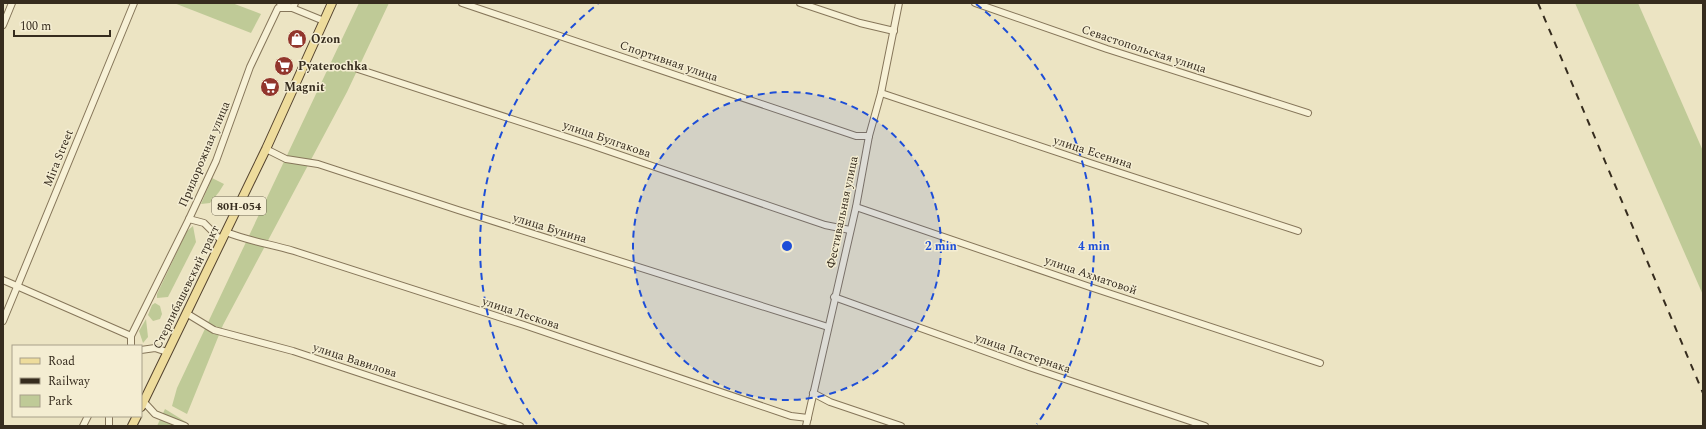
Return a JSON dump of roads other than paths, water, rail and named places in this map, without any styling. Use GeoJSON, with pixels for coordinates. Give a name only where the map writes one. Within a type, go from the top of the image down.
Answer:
{"type":"FeatureCollection","features":[{"type":"Feature","properties":{"kind":"main road","name":"Стерлибашевский тракт"},"geometry":{"type":"LineString","coordinates":[[142,405],[266,149],[332,3]]}},
{"type":"Feature","properties":{"kind":"main road"},"geometry":{"type":"LineString","coordinates":[[132,426],[136,417]]}},
{"type":"Feature","properties":{"kind":"street"},"geometry":{"type":"LineString","coordinates":[[3,25],[12,3]]}},
{"type":"Feature","properties":{"kind":"street","name":"Mira Street"},"geometry":{"type":"LineString","coordinates":[[3,321],[134,3]]}},
{"type":"Feature","properties":{"kind":"street"},"geometry":{"type":"LineString","coordinates":[[280,3],[294,5],[324,21]]}},
{"type":"Feature","properties":{"kind":"street","name":"Спортивная улица"},"geometry":{"type":"LineString","coordinates":[[462,3],[856,136],[869,136]]}},
{"type":"Feature","properties":{"kind":"street"},"geometry":{"type":"LineString","coordinates":[[800,3],[860,23],[894,31]]}},
{"type":"Feature","properties":{"kind":"street","name":"Фестивальная улица"},"geometry":{"type":"LineString","coordinates":[[806,426],[834,297],[856,207],[869,136],[881,93],[899,3]]}},
{"type":"Feature","properties":{"kind":"street","name":"Севастопольская улица"},"geometry":{"type":"LineString","coordinates":[[975,3],[1108,49],[1308,113]]}},
{"type":"Feature","properties":{"kind":"street","name":"Придорожная улица"},"geometry":{"type":"LineString","coordinates":[[131,345],[131,336],[189,219],[216,160],[250,67],[278,8],[294,5]]}},
{"type":"Feature","properties":{"kind":"street","name":"улица Булгакова"},"geometry":{"type":"LineString","coordinates":[[358,68],[588,144],[825,225],[850,230]]}},
{"type":"Feature","properties":{"kind":"street","name":"улица Есенина"},"geometry":{"type":"LineString","coordinates":[[881,93],[1084,161],[1298,230]]}},
{"type":"Feature","properties":{"kind":"street","name":"улица Бунина"},"geometry":{"type":"LineString","coordinates":[[266,149],[286,159],[318,164],[828,327]]}},
{"type":"Feature","properties":{"kind":"street","name":"улица Ахматовой"},"geometry":{"type":"LineString","coordinates":[[856,207],[1320,363]]}},
{"type":"Feature","properties":{"kind":"street"},"geometry":{"type":"LineString","coordinates":[[189,219],[204,223],[222,241]]}},
{"type":"Feature","properties":{"kind":"street","name":"улица Лескова"},"geometry":{"type":"LineString","coordinates":[[226,232],[240,238],[269,243],[524,325],[791,416],[808,418]]}},
{"type":"Feature","properties":{"kind":"street"},"geometry":{"type":"LineString","coordinates":[[3,280],[131,336]]}},
{"type":"Feature","properties":{"kind":"street","name":"улица Пастернака"},"geometry":{"type":"LineString","coordinates":[[834,297],[1029,367],[1205,426]]}},
{"type":"Feature","properties":{"kind":"street","name":"улица Вавилова"},"geometry":{"type":"LineString","coordinates":[[186,313],[214,330],[315,358],[520,426]]}},
{"type":"Feature","properties":{"kind":"street"},"geometry":{"type":"LineString","coordinates":[[142,350],[155,348],[167,352]]}},
{"type":"Feature","properties":{"kind":"street"},"geometry":{"type":"LineString","coordinates":[[813,393],[830,402],[901,426]]}},
{"type":"Feature","properties":{"kind":"street"},"geometry":{"type":"LineString","coordinates":[[142,405],[155,414],[185,426]]}},
{"type":"Feature","properties":{"kind":"street"},"geometry":{"type":"LineString","coordinates":[[83,426],[88,417]]}},
{"type":"Feature","properties":{"kind":"railway"},"geometry":{"type":"LineString","coordinates":[[1538,3],[1703,393]]}},
{"type":"Feature","properties":{"kind":"place","name":"Ozon"},"geometry":{"type":"Point","coordinates":[297,39]}},
{"type":"Feature","properties":{"kind":"place","name":"Pyaterochka"},"geometry":{"type":"Point","coordinates":[284,66]}},
{"type":"Feature","properties":{"kind":"place","name":"Magnit"},"geometry":{"type":"Point","coordinates":[270,87]}}]}
